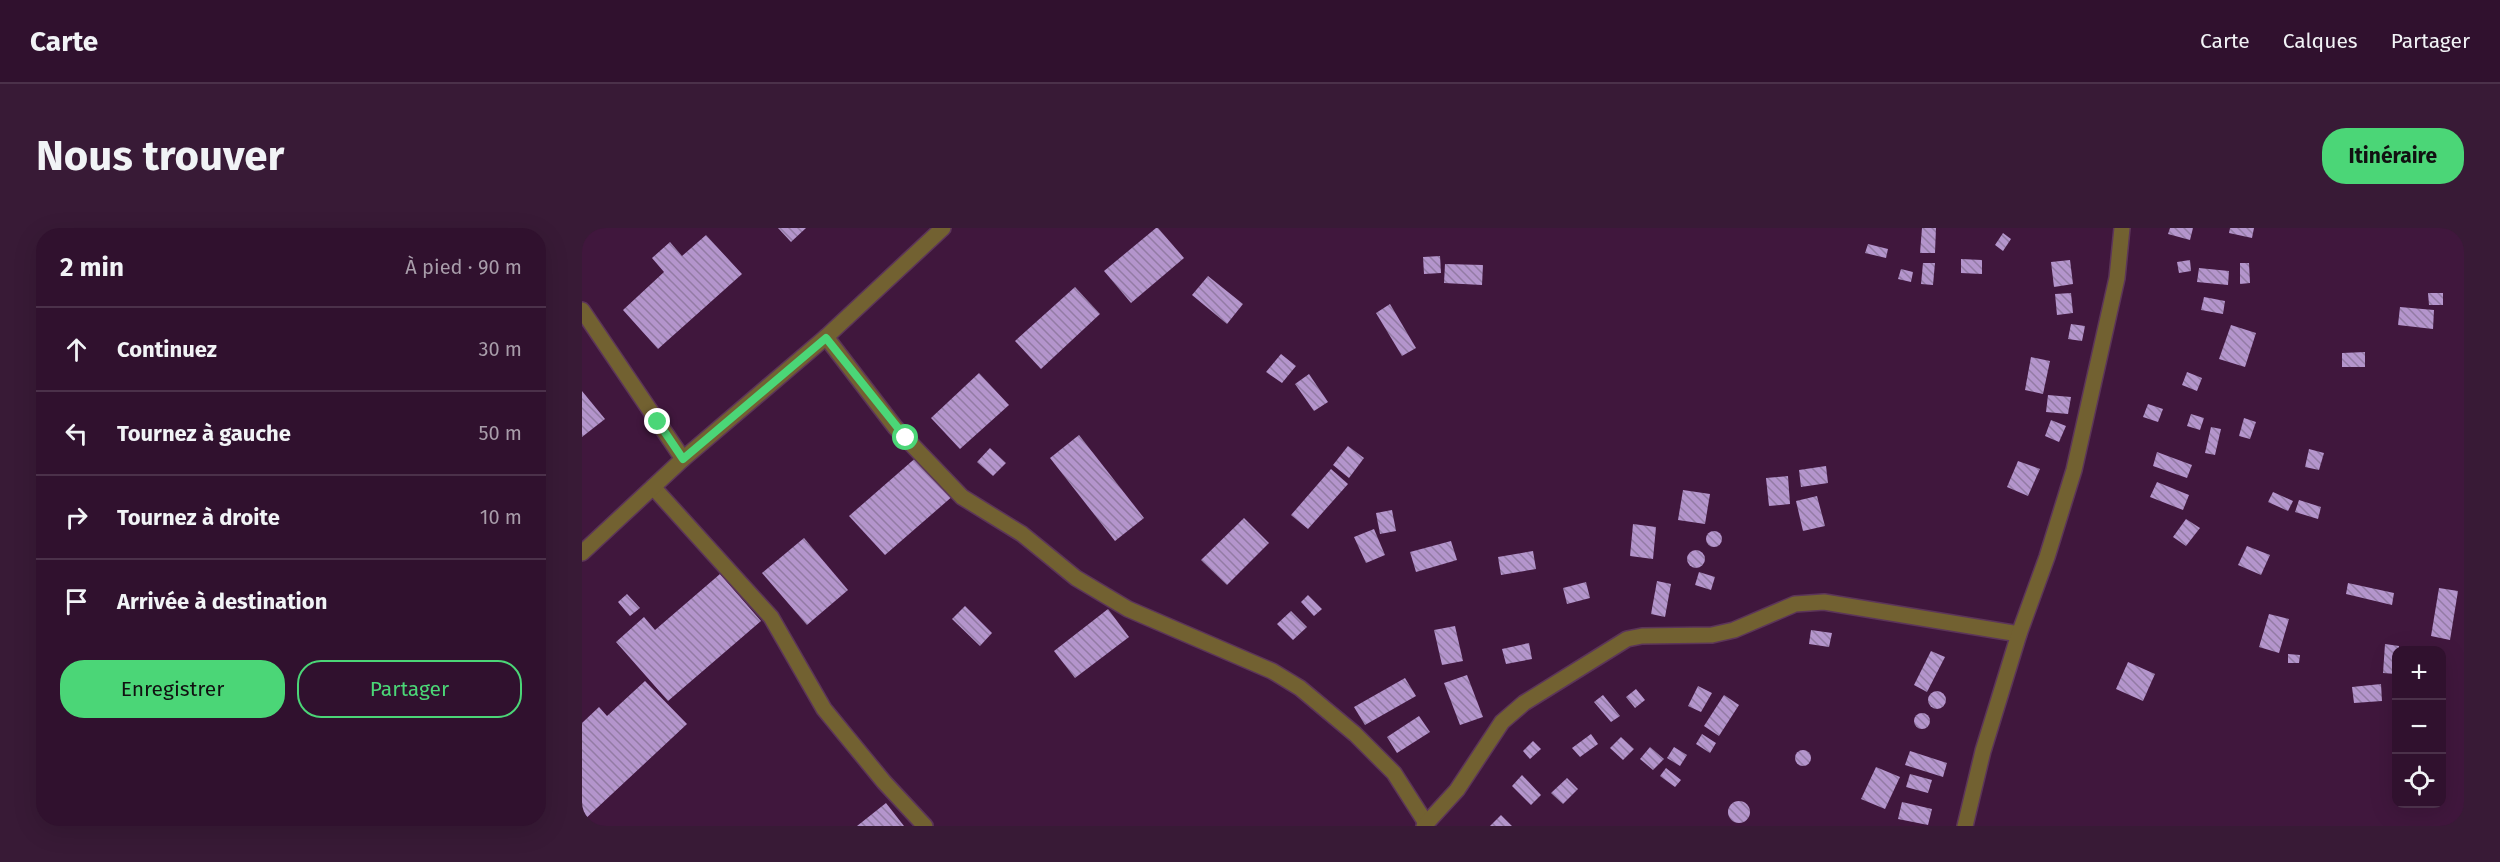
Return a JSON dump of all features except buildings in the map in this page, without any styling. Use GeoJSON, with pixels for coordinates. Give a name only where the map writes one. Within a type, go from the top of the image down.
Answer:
{"type":"FeatureCollection","features":[{"type":"Feature","properties":{"kind":"street"},"geometry":{"type":"LineString","coordinates":[[582,553],[683,459],[826,338],[943,228]]}},
{"type":"Feature","properties":{"kind":"street"},"geometry":{"type":"LineString","coordinates":[[1965,826],[1983,751],[2074,470],[2117,278],[2122,228]]}},
{"type":"Feature","properties":{"kind":"street"},"geometry":{"type":"LineString","coordinates":[[582,310],[683,459]]}},
{"type":"Feature","properties":{"kind":"street"},"geometry":{"type":"LineString","coordinates":[[826,338],[895,427],[962,497],[1022,534],[1076,578],[1128,609],[1272,671],[1300,688],[1347,728],[1394,773],[1425,825],[1462,783],[1502,722],[1524,703],[1575,669],[1627,639],[1642,636],[1712,635],[1734,630],[1795,604],[1824,602],[2019,634]]}},
{"type":"Feature","properties":{"kind":"street"},"geometry":{"type":"LineString","coordinates":[[653,486],[771,617],[824,709],[884,782],[925,826]]}},
{"type":"Feature","properties":{"kind":"route"},"geometry":{"type":"LineString","coordinates":[[658,422],[683,459],[826,338],[906,438]]}}]}
